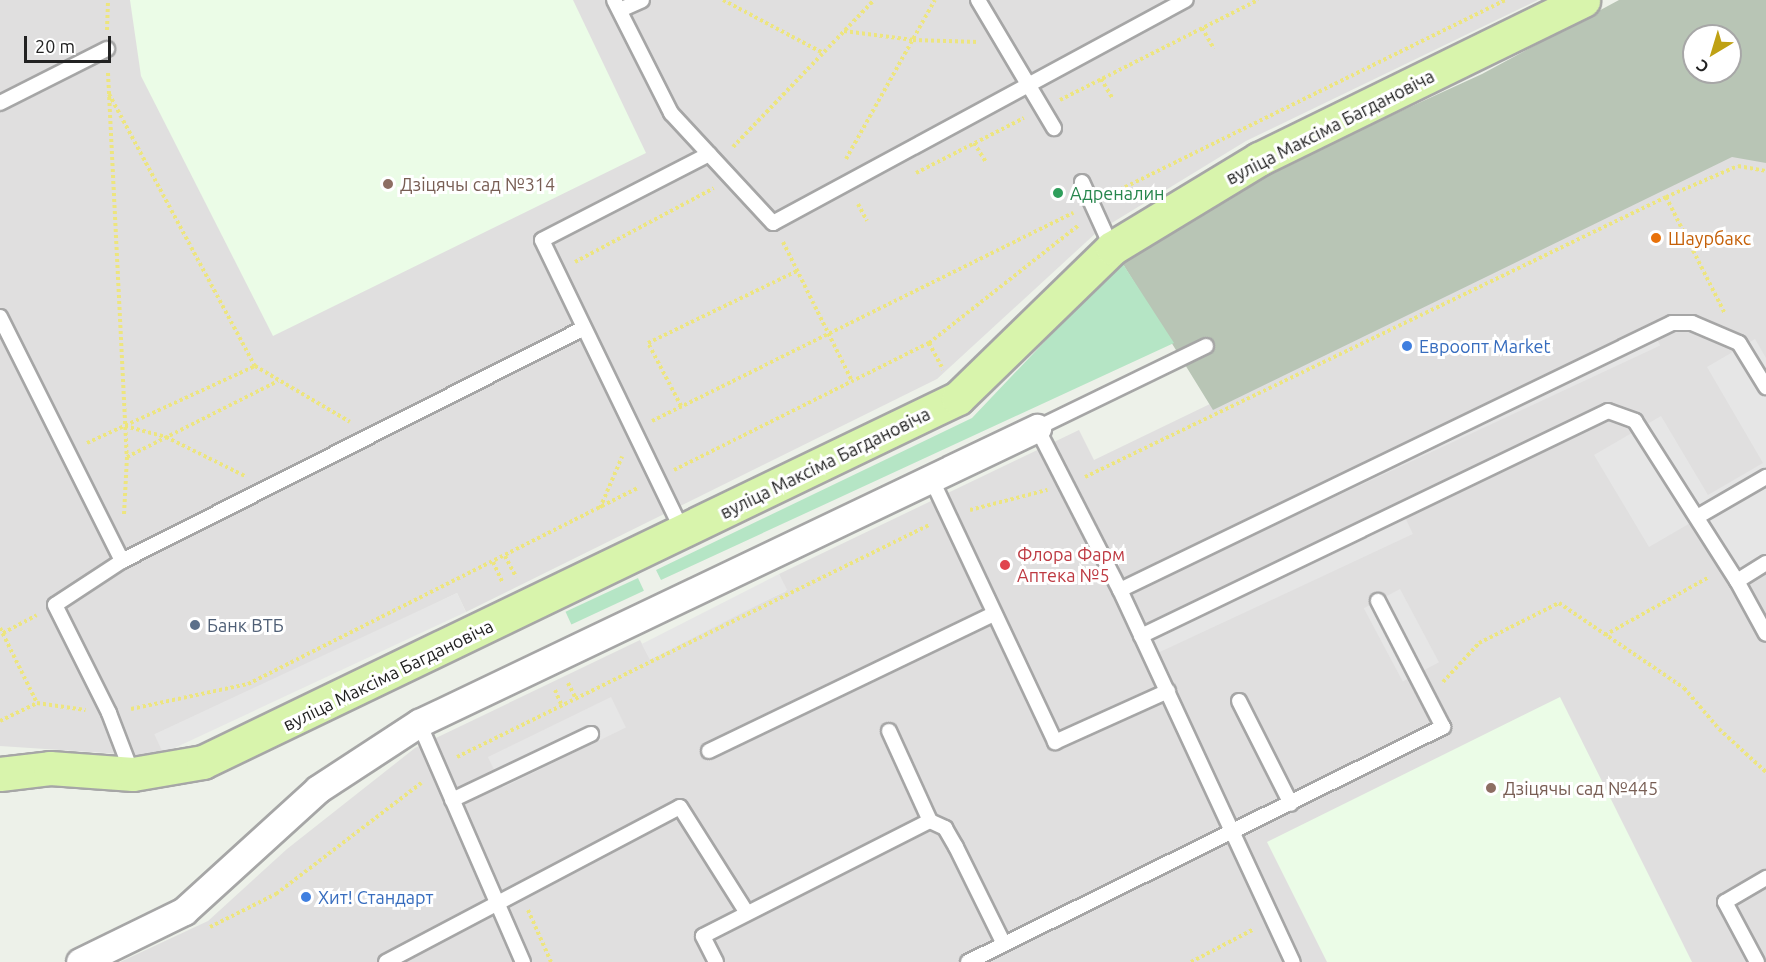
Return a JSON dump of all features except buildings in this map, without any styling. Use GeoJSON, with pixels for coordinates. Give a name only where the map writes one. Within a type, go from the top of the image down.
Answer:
{"type":"FeatureCollection","features":[{"type":"Feature","properties":{"kind":"main road","name":"вуліца Максіма Багдановіча"},"geometry":{"type":"LineString","coordinates":[[0,774],[50,768],[132,774],[203,762],[958,398],[1112,248],[1259,159],[1583,0]]}},
{"type":"Feature","properties":{"kind":"street"},"geometry":{"type":"LineString","coordinates":[[80,962],[184,910],[318,789],[418,723],[1037,428]]}},
{"type":"Feature","properties":{"kind":"lane"},"geometry":{"type":"LineString","coordinates":[[642,0],[617,5],[671,113],[773,223],[1031,87],[1186,0]]}},
{"type":"Feature","properties":{"kind":"lane"},"geometry":{"type":"LineString","coordinates":[[978,0],[1054,128]]}},
{"type":"Feature","properties":{"kind":"lane"},"geometry":{"type":"LineString","coordinates":[[0,103],[107,49]]}},
{"type":"Feature","properties":{"kind":"lane"},"geometry":{"type":"LineString","coordinates":[[683,532],[542,240],[713,159]]}},
{"type":"Feature","properties":{"kind":"lane"},"geometry":{"type":"LineString","coordinates":[[1082,182],[1112,248]]}},
{"type":"Feature","properties":{"kind":"lane"},"geometry":{"type":"LineString","coordinates":[[0,317],[122,561]]}},
{"type":"Feature","properties":{"kind":"lane"},"geometry":{"type":"LineString","coordinates":[[1120,590],[1653,330],[1672,323],[1692,323],[1739,343],[1766,387]]}},
{"type":"Feature","properties":{"kind":"lane"},"geometry":{"type":"LineString","coordinates":[[132,774],[109,713],[55,605],[122,561],[584,328]]}},
{"type":"Feature","properties":{"kind":"lane"},"geometry":{"type":"LineString","coordinates":[[1206,346],[1037,428],[1120,590],[1293,962]]}},
{"type":"Feature","properties":{"kind":"lane"},"geometry":{"type":"LineString","coordinates":[[1141,636],[1608,411],[1635,421],[1737,581],[1766,634]]}},
{"type":"Feature","properties":{"kind":"lane"},"geometry":{"type":"LineString","coordinates":[[1697,517],[1766,477]]}},
{"type":"Feature","properties":{"kind":"lane"},"geometry":{"type":"LineString","coordinates":[[931,478],[1055,742],[1168,691]]}},
{"type":"Feature","properties":{"kind":"lane"},"geometry":{"type":"LineString","coordinates":[[1737,581],[1766,563]]}},
{"type":"Feature","properties":{"kind":"lane"},"geometry":{"type":"LineString","coordinates":[[968,962],[1443,727],[1378,602]]}},
{"type":"Feature","properties":{"kind":"lane"},"geometry":{"type":"LineString","coordinates":[[709,751],[994,614]]}},
{"type":"Feature","properties":{"kind":"lane"},"geometry":{"type":"LineString","coordinates":[[1239,701],[1291,804]]}},
{"type":"Feature","properties":{"kind":"lane"},"geometry":{"type":"LineString","coordinates":[[418,723],[523,962]]}},
{"type":"Feature","properties":{"kind":"lane"},"geometry":{"type":"LineString","coordinates":[[889,731],[930,821],[945,828],[1004,944]]}},
{"type":"Feature","properties":{"kind":"lane"},"geometry":{"type":"LineString","coordinates":[[452,800],[591,734]]}},
{"type":"Feature","properties":{"kind":"lane"},"geometry":{"type":"LineString","coordinates":[[386,962],[498,906],[680,807],[747,913]]}},
{"type":"Feature","properties":{"kind":"lane"},"geometry":{"type":"LineString","coordinates":[[716,962],[703,936],[930,821]]}},
{"type":"Feature","properties":{"kind":"lane"},"geometry":{"type":"LineString","coordinates":[[1757,962],[1725,902],[1766,878]]}},
{"type":"Feature","properties":{"kind":"path"},"geometry":{"type":"LineString","coordinates":[[108,0],[108,93],[126,457],[122,561]]}},
{"type":"Feature","properties":{"kind":"path"},"geometry":{"type":"LineString","coordinates":[[723,0],[823,53]]}},
{"type":"Feature","properties":{"kind":"path"},"geometry":{"type":"LineString","coordinates":[[713,159],[823,53],[874,0]]}},
{"type":"Feature","properties":{"kind":"path"},"geometry":{"type":"LineString","coordinates":[[824,198],[935,0]]}},
{"type":"Feature","properties":{"kind":"path"},"geometry":{"type":"LineString","coordinates":[[911,176],[1258,0]]}},
{"type":"Feature","properties":{"kind":"path"},"geometry":{"type":"LineString","coordinates":[[652,433],[648,423],[681,406],[1094,207],[1507,0]]}},
{"type":"Feature","properties":{"kind":"path"},"geometry":{"type":"LineString","coordinates":[[1202,28],[1214,49]]}},
{"type":"Feature","properties":{"kind":"path"},"geometry":{"type":"LineString","coordinates":[[844,31],[913,40],[1004,42]]}},
{"type":"Feature","properties":{"kind":"path"},"geometry":{"type":"LineString","coordinates":[[1101,79],[1113,99]]}},
{"type":"Feature","properties":{"kind":"path"},"geometry":{"type":"LineString","coordinates":[[108,93],[255,366],[371,435]]}},
{"type":"Feature","properties":{"kind":"path"},"geometry":{"type":"LineString","coordinates":[[974,143],[986,162]]}},
{"type":"Feature","properties":{"kind":"path"},"geometry":{"type":"LineString","coordinates":[[576,275],[571,264],[714,187],[736,184]]}},
{"type":"Feature","properties":{"kind":"path"},"geometry":{"type":"LineString","coordinates":[[1666,197],[1725,313],[1716,332]]}},
{"type":"Feature","properties":{"kind":"path"},"geometry":{"type":"LineString","coordinates":[[848,208],[869,198]]}},
{"type":"Feature","properties":{"kind":"path"},"geometry":{"type":"LineString","coordinates":[[858,204],[867,220]]}},
{"type":"Feature","properties":{"kind":"path"},"geometry":{"type":"LineString","coordinates":[[665,462],[670,472],[929,344],[1094,207]]}},
{"type":"Feature","properties":{"kind":"path"},"geometry":{"type":"LineString","coordinates":[[773,223],[852,381]]}},
{"type":"Feature","properties":{"kind":"path"},"geometry":{"type":"LineString","coordinates":[[781,240],[791,235]]}},
{"type":"Feature","properties":{"kind":"path"},"geometry":{"type":"LineString","coordinates":[[681,406],[648,343],[797,271]]}},
{"type":"Feature","properties":{"kind":"path"},"geometry":{"type":"LineString","coordinates":[[67,451],[255,366]]}},
{"type":"Feature","properties":{"kind":"path"},"geometry":{"type":"LineString","coordinates":[[126,457],[279,380]]}},
{"type":"Feature","properties":{"kind":"path"},"geometry":{"type":"LineString","coordinates":[[125,426],[166,437],[267,488]]}},
{"type":"Feature","properties":{"kind":"path"},"geometry":{"type":"LineString","coordinates":[[600,508],[634,430]]}},
{"type":"Feature","properties":{"kind":"path"},"geometry":{"type":"LineString","coordinates":[[0,721],[37,703],[109,713],[248,684],[657,478]]}},
{"type":"Feature","properties":{"kind":"path"},"geometry":{"type":"LineString","coordinates":[[1605,635],[1728,567]]}},
{"type":"Feature","properties":{"kind":"path"},"geometry":{"type":"LineString","coordinates":[[1428,698],[1479,643],[1559,603],[1683,688],[1719,729],[1766,772]]}},
{"type":"Feature","properties":{"kind":"path"},"geometry":{"type":"LineString","coordinates":[[3,633],[55,605]]}},
{"type":"Feature","properties":{"kind":"path"},"geometry":{"type":"LineString","coordinates":[[0,628],[37,703]]}},
{"type":"Feature","properties":{"kind":"path"},"geometry":{"type":"LineString","coordinates":[[1191,962],[1258,927]]}},
{"type":"Feature","properties":{"kind":"shaded area"},"geometry":{"type":"Polygon","coordinates":[[[0,0],[1538,0],[1246,141],[1097,232],[937,379],[466,612],[457,593],[158,738],[166,757],[0,746],[0,0]]]}},
{"type":"Feature","properties":{"kind":"shaded area","name":"Дзіцячы сад №314"},"geometry":{"type":"Polygon","coordinates":[[[130,0],[573,0],[646,153],[273,336],[141,76],[130,0]]]}},
{"type":"Feature","properties":{"kind":"shaded area"},"geometry":{"type":"Polygon","coordinates":[[[1619,0],[1766,0],[1766,163],[1732,157],[1213,410],[1121,261],[1268,172],[1482,74],[1619,0]]]}},
{"type":"Feature","properties":{"kind":"shaded area"},"geometry":{"type":"Polygon","coordinates":[[[1766,102],[1766,962],[120,962],[208,921],[287,849],[415,748],[640,640],[649,657],[786,591],[779,574],[1079,430],[1094,460],[1659,187],[1766,102]]]}},
{"type":"Feature","properties":{"kind":"shaded area"},"geometry":{"type":"Polygon","coordinates":[[[1653,330],[1660,345],[1164,577],[1156,562],[1653,330]]]}},
{"type":"Feature","properties":{"kind":"shaded area"},"geometry":{"type":"Polygon","coordinates":[[[1755,339],[1766,358],[1766,572],[1733,591],[1692,522],[1649,547],[1594,455],[1661,416],[1708,495],[1763,463],[1707,367],[1755,339]]]}},
{"type":"Feature","properties":{"kind":"shaded area"},"geometry":{"type":"Polygon","coordinates":[[[1404,515],[1413,534],[1158,653],[1149,634],[1404,515]]]}},
{"type":"Feature","properties":{"kind":"shaded area"},"geometry":{"type":"Polygon","coordinates":[[[779,574],[787,590],[650,660],[642,644],[779,574]]]}},
{"type":"Feature","properties":{"kind":"shaded area"},"geometry":{"type":"Polygon","coordinates":[[[1400,589],[1439,662],[1403,682],[1364,608],[1400,589]]]}},
{"type":"Feature","properties":{"kind":"shaded area"},"geometry":{"type":"Polygon","coordinates":[[[457,593],[466,612],[163,753],[154,734],[457,593]]]}},
{"type":"Feature","properties":{"kind":"shaded area"},"geometry":{"type":"Polygon","coordinates":[[[611,697],[626,728],[503,788],[488,757],[611,697]]]}},
{"type":"Feature","properties":{"kind":"shaded area","name":"Дзіцячы сад №445"},"geometry":{"type":"Polygon","coordinates":[[[1560,697],[1692,962],[1327,962],[1267,842],[1560,697]]]}},
{"type":"Feature","properties":{"kind":"green space"},"geometry":{"type":"Polygon","coordinates":[[[1121,261],[1174,343],[661,580],[656,570],[972,418],[1121,261]]]}},
{"type":"Feature","properties":{"kind":"green space"},"geometry":{"type":"Polygon","coordinates":[[[638,578],[644,591],[571,624],[565,612],[638,578]]]}},
{"type":"Feature","properties":{"kind":"place","name":"Дзіцячы сад №314"},"geometry":{"type":"Point","coordinates":[388,184]}},
{"type":"Feature","properties":{"kind":"place","name":"Адреналин"},"geometry":{"type":"Point","coordinates":[1058,193]}},
{"type":"Feature","properties":{"kind":"place","name":"Шаурбакс"},"geometry":{"type":"Point","coordinates":[1656,238]}},
{"type":"Feature","properties":{"kind":"place","name":"Евроопт Market"},"geometry":{"type":"Point","coordinates":[1407,346]}},
{"type":"Feature","properties":{"kind":"place","name":"Флора Фарм Аптека №5"},"geometry":{"type":"Point","coordinates":[1005,565]}},
{"type":"Feature","properties":{"kind":"place","name":"Банк ВТБ"},"geometry":{"type":"Point","coordinates":[195,625]}},
{"type":"Feature","properties":{"kind":"place","name":"Дзіцячы сад №445"},"geometry":{"type":"Point","coordinates":[1491,788]}},
{"type":"Feature","properties":{"kind":"place","name":"Хит! Стандарт"},"geometry":{"type":"Point","coordinates":[306,897]}}]}
